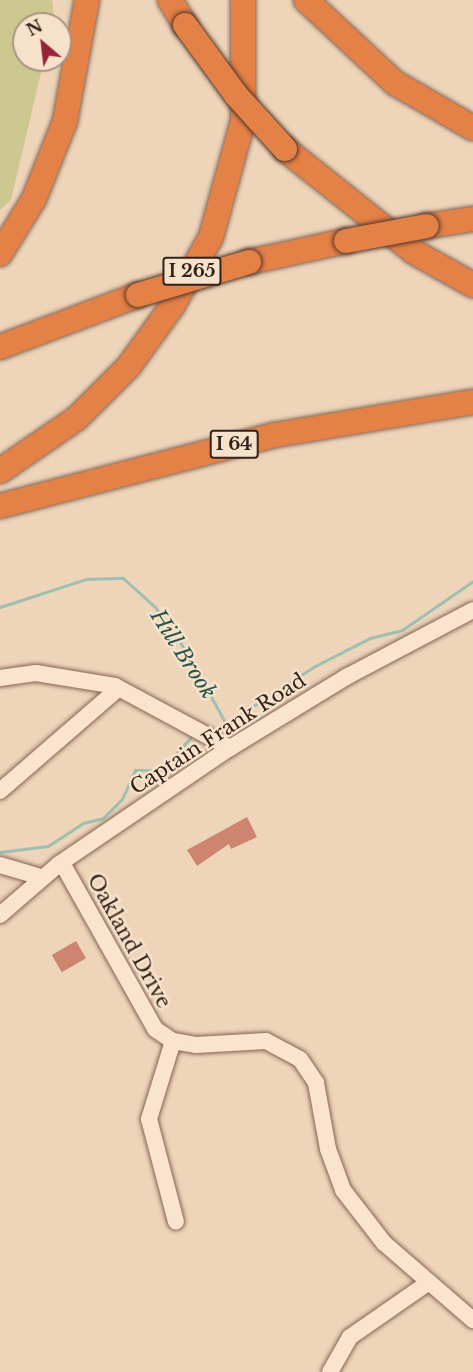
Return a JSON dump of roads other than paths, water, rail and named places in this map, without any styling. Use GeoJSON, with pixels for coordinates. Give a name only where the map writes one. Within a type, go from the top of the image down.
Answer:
{"type":"FeatureCollection","features":[{"type":"Feature","properties":{"kind":"highway"},"geometry":{"type":"LineString","coordinates":[[0,254],[34,199],[65,121],[87,0]]}},
{"type":"Feature","properties":{"kind":"highway"},"geometry":{"type":"LineString","coordinates":[[170,0],[185,25],[236,95],[285,149],[414,252],[473,285]]}},
{"type":"Feature","properties":{"kind":"highway","name":"I 265"},"geometry":{"type":"LineString","coordinates":[[0,471],[77,418],[129,366],[173,304],[211,237],[243,121],[243,0]]}},
{"type":"Feature","properties":{"kind":"highway"},"geometry":{"type":"LineString","coordinates":[[306,0],[395,83],[473,128]]}},
{"type":"Feature","properties":{"kind":"highway"},"geometry":{"type":"LineString","coordinates":[[0,347],[138,295],[249,262],[346,240],[473,219]]}},
{"type":"Feature","properties":{"kind":"highway","name":"I 64"},"geometry":{"type":"LineString","coordinates":[[0,506],[264,438],[473,402]]}},
{"type":"Feature","properties":{"kind":"street","name":"Captain Frank Road"},"geometry":{"type":"LineString","coordinates":[[0,915],[41,877],[230,748],[348,676],[473,610]]}},
{"type":"Feature","properties":{"kind":"street"},"geometry":{"type":"LineString","coordinates":[[0,678],[53,674],[119,688],[230,748]]}},
{"type":"Feature","properties":{"kind":"street"},"geometry":{"type":"LineString","coordinates":[[0,791],[119,688]]}},
{"type":"Feature","properties":{"kind":"street","name":"Oakland Drive"},"geometry":{"type":"LineString","coordinates":[[62,863],[148,1020],[173,1041]]}},
{"type":"Feature","properties":{"kind":"street"},"geometry":{"type":"LineString","coordinates":[[0,865],[41,877]]}},
{"type":"Feature","properties":{"kind":"street"},"geometry":{"type":"LineString","coordinates":[[176,1222],[149,1119],[173,1041],[266,1041],[300,1059],[316,1083],[328,1149],[344,1190],[384,1243],[473,1320]]}},
{"type":"Feature","properties":{"kind":"street"},"geometry":{"type":"LineString","coordinates":[[330,1372],[350,1337],[429,1282]]}},
{"type":"Feature","properties":{"kind":"waterway","name":"Hill Brook"},"geometry":{"type":"LineString","coordinates":[[0,607],[86,579],[123,578],[155,607],[186,651],[226,724]]}},
{"type":"Feature","properties":{"kind":"waterway"},"geometry":{"type":"LineString","coordinates":[[213,732],[315,666],[370,638],[402,630],[473,581]]}},
{"type":"Feature","properties":{"kind":"waterway"},"geometry":{"type":"LineString","coordinates":[[0,852],[48,846],[83,823],[103,818],[122,799],[135,770],[162,770],[190,738]]}}]}
